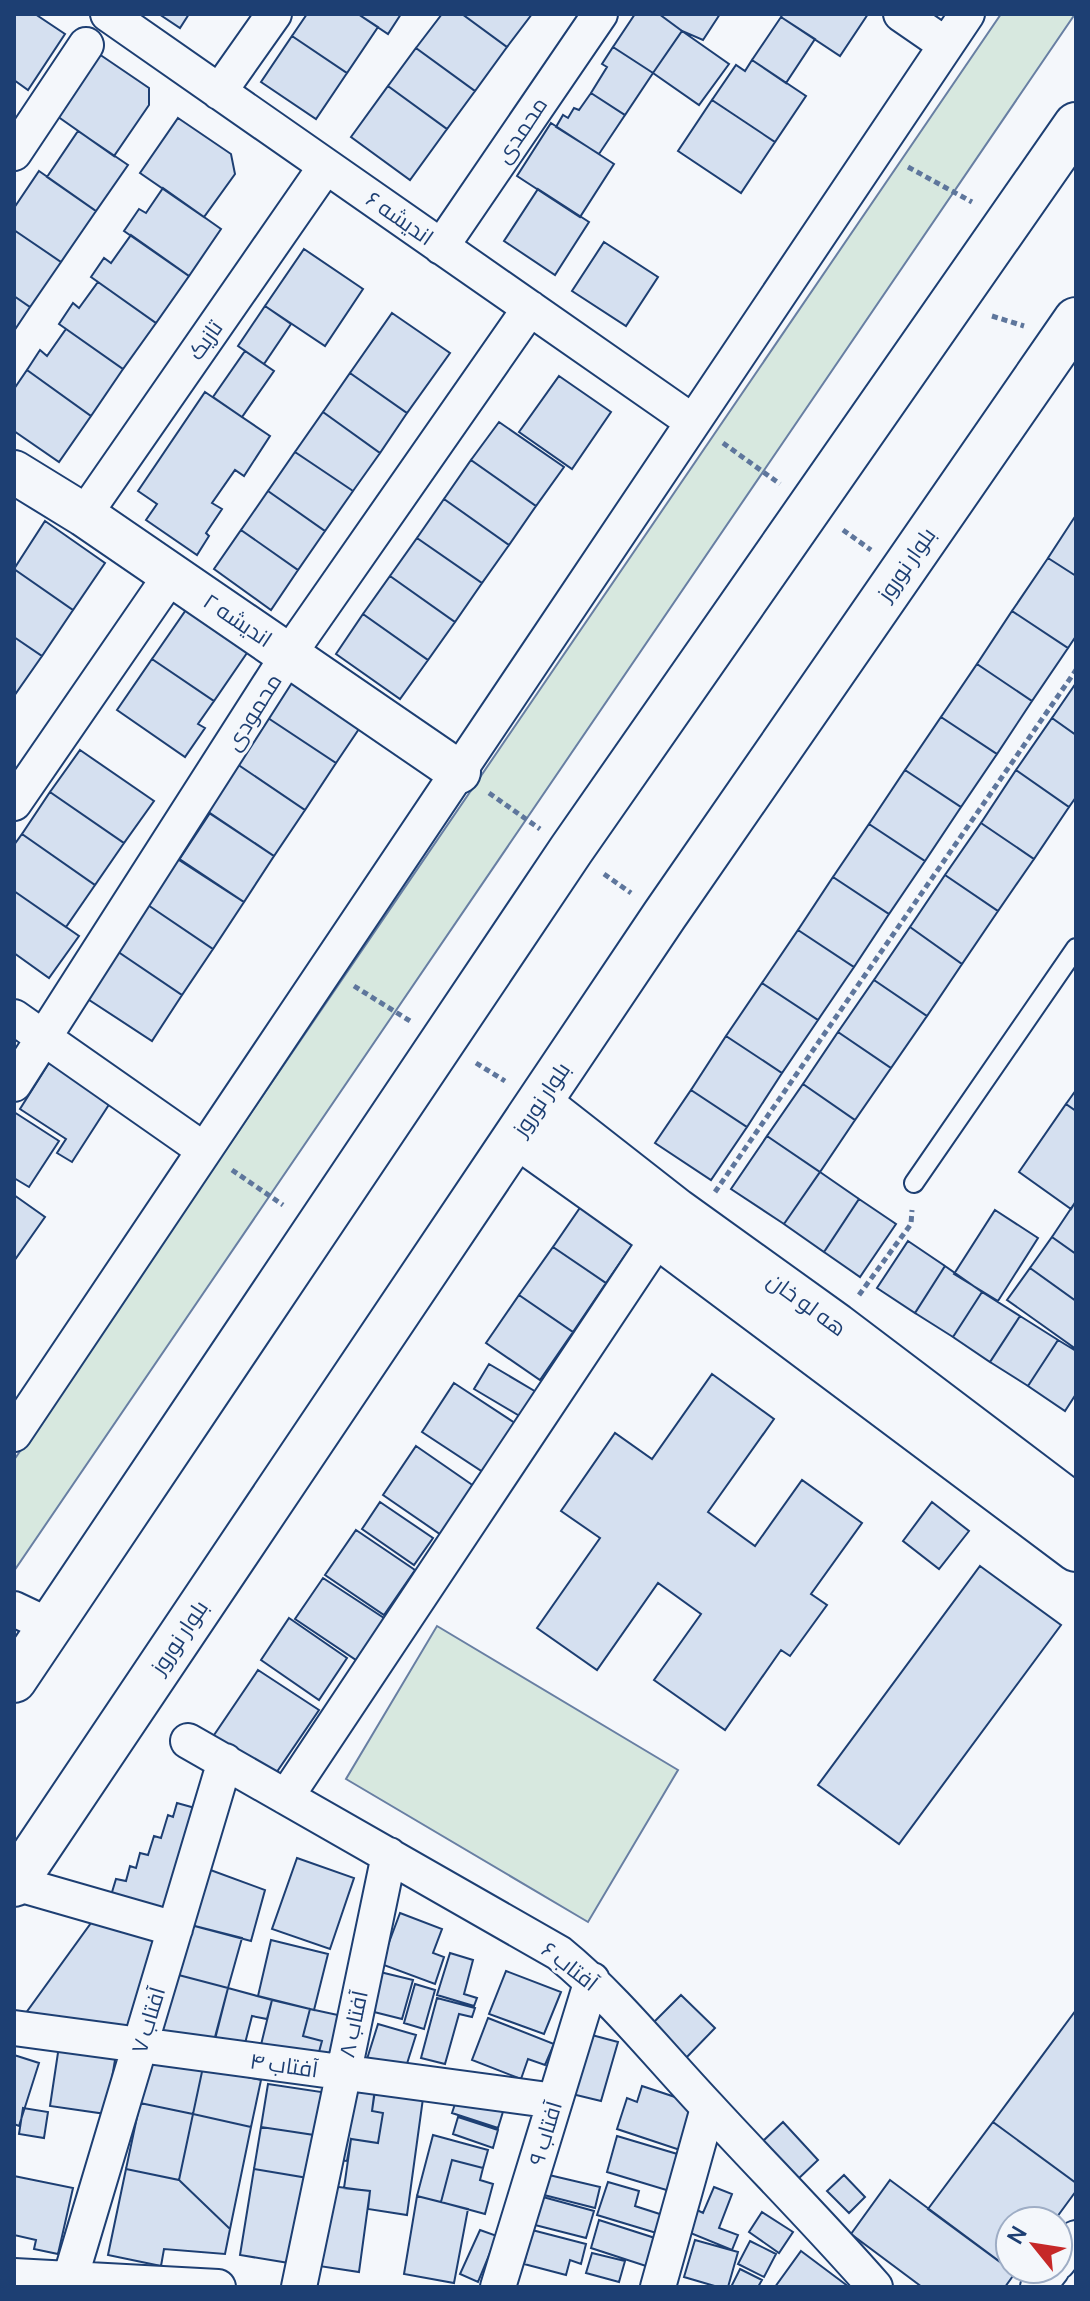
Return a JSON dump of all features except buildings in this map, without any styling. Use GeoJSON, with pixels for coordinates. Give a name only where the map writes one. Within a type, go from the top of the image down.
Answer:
{"type":"FeatureCollection","features":[{"type":"Feature","properties":{"kind":"main road"},"geometry":{"type":"LineString","coordinates":[[14,1680],[32,1617],[316,1229],[571,850],[1076,125]]}},
{"type":"Feature","properties":{"kind":"main road","name":"بلوار نوروز"},"geometry":{"type":"LineString","coordinates":[[14,1883],[673,903],[1072,336]]}},
{"type":"Feature","properties":{"kind":"street","name":"اندیشه ۶"},"geometry":{"type":"LineString","coordinates":[[108,14],[693,422]]}},
{"type":"Feature","properties":{"kind":"street"},"geometry":{"type":"LineString","coordinates":[[219,92],[274,14]]}},
{"type":"Feature","properties":{"kind":"street","name":"محمدی"},"geometry":{"type":"LineString","coordinates":[[441,247],[600,14]]}},
{"type":"Feature","properties":{"kind":"street"},"geometry":{"type":"LineString","coordinates":[[901,14],[946,45]]}},
{"type":"Feature","properties":{"kind":"street"},"geometry":{"type":"LineString","coordinates":[[14,1434],[967,14]]}},
{"type":"Feature","properties":{"kind":"street"},"geometry":{"type":"LineString","coordinates":[[14,153],[86,45]]}},
{"type":"Feature","properties":{"kind":"street","name":"تازیک"},"geometry":{"type":"LineString","coordinates":[[84,515],[326,166]]}},
{"type":"Feature","properties":{"kind":"street","name":"محمودی"},"geometry":{"type":"LineString","coordinates":[[14,1084],[289,654],[530,308]]}},
{"type":"Feature","properties":{"kind":"street","name":"اندیشه ۲"},"geometry":{"type":"LineString","coordinates":[[14,472],[84,515],[459,772]]}},
{"type":"Feature","properties":{"kind":"street"},"geometry":{"type":"LineString","coordinates":[[14,803],[171,575]]}},
{"type":"Feature","properties":{"kind":"street"},"geometry":{"type":"LineString","coordinates":[[14,1017],[204,1150]]}},
{"type":"Feature","properties":{"kind":"street"},"geometry":{"type":"LineString","coordinates":[[527,1119],[676,1223],[1076,1550]]}},
{"type":"Feature","properties":{"kind":"street"},"geometry":{"type":"LineString","coordinates":[[286,1797],[676,1223]]}},
{"type":"Feature","properties":{"kind":"street","name":"هه لو خان"},"geometry":{"type":"LineString","coordinates":[[676,1223],[837,1325],[1075,1502]]}},
{"type":"Feature","properties":{"kind":"street","name":"آفتاب ۶"},"geometry":{"type":"LineString","coordinates":[[188,1741],[559,1953],[592,1980],[875,2287]]}},
{"type":"Feature","properties":{"kind":"street","name":"آفتاب ۷"},"geometry":{"type":"LineString","coordinates":[[70,2279],[225,1761]]}},
{"type":"Feature","properties":{"kind":"street","name":"آفتاب ۸"},"geometry":{"type":"LineString","coordinates":[[299,2287],[389,1855]]}},
{"type":"Feature","properties":{"kind":"street"},"geometry":{"type":"LineString","coordinates":[[14,1883],[175,1929]]}},
{"type":"Feature","properties":{"kind":"street","name":"آفتاب ۹"},"geometry":{"type":"LineString","coordinates":[[498,2287],[592,1980]]}},
{"type":"Feature","properties":{"kind":"street","name":"آفتاب ۴"},"geometry":{"type":"LineString","coordinates":[[14,2028],[555,2101]]}},
{"type":"Feature","properties":{"kind":"street"},"geometry":{"type":"LineString","coordinates":[[658,2287],[708,2108]]}},
{"type":"Feature","properties":{"kind":"street"},"geometry":{"type":"LineString","coordinates":[[14,2276],[218,2287]]}},
{"type":"Feature","properties":{"kind":"lane"},"geometry":{"type":"LineString","coordinates":[[914,1183],[1076,948]]}},
{"type":"Feature","properties":{"kind":"path"},"geometry":{"type":"LineString","coordinates":[[876,149],[1008,222]]}},
{"type":"Feature","properties":{"kind":"path"},"geometry":{"type":"LineString","coordinates":[[952,303],[1072,336]]}},
{"type":"Feature","properties":{"kind":"path"},"geometry":{"type":"LineString","coordinates":[[676,1223],[1076,670]]}},
{"type":"Feature","properties":{"kind":"path"},"geometry":{"type":"LineString","coordinates":[[204,1150],[316,1229]]}},
{"type":"Feature","properties":{"kind":"path"},"geometry":{"type":"LineString","coordinates":[[837,1325],[911,1224],[914,1183]]}},
{"type":"Feature","properties":{"kind":"shaded area"},"geometry":{"type":"Polygon","coordinates":[[[1001,14],[1075,14],[14,1571],[14,1460],[1001,14]]]}},
{"type":"Feature","properties":{"kind":"shaded area"},"geometry":{"type":"Polygon","coordinates":[[[437,1626],[678,1770],[588,1922],[346,1779],[437,1626]]]}}]}
